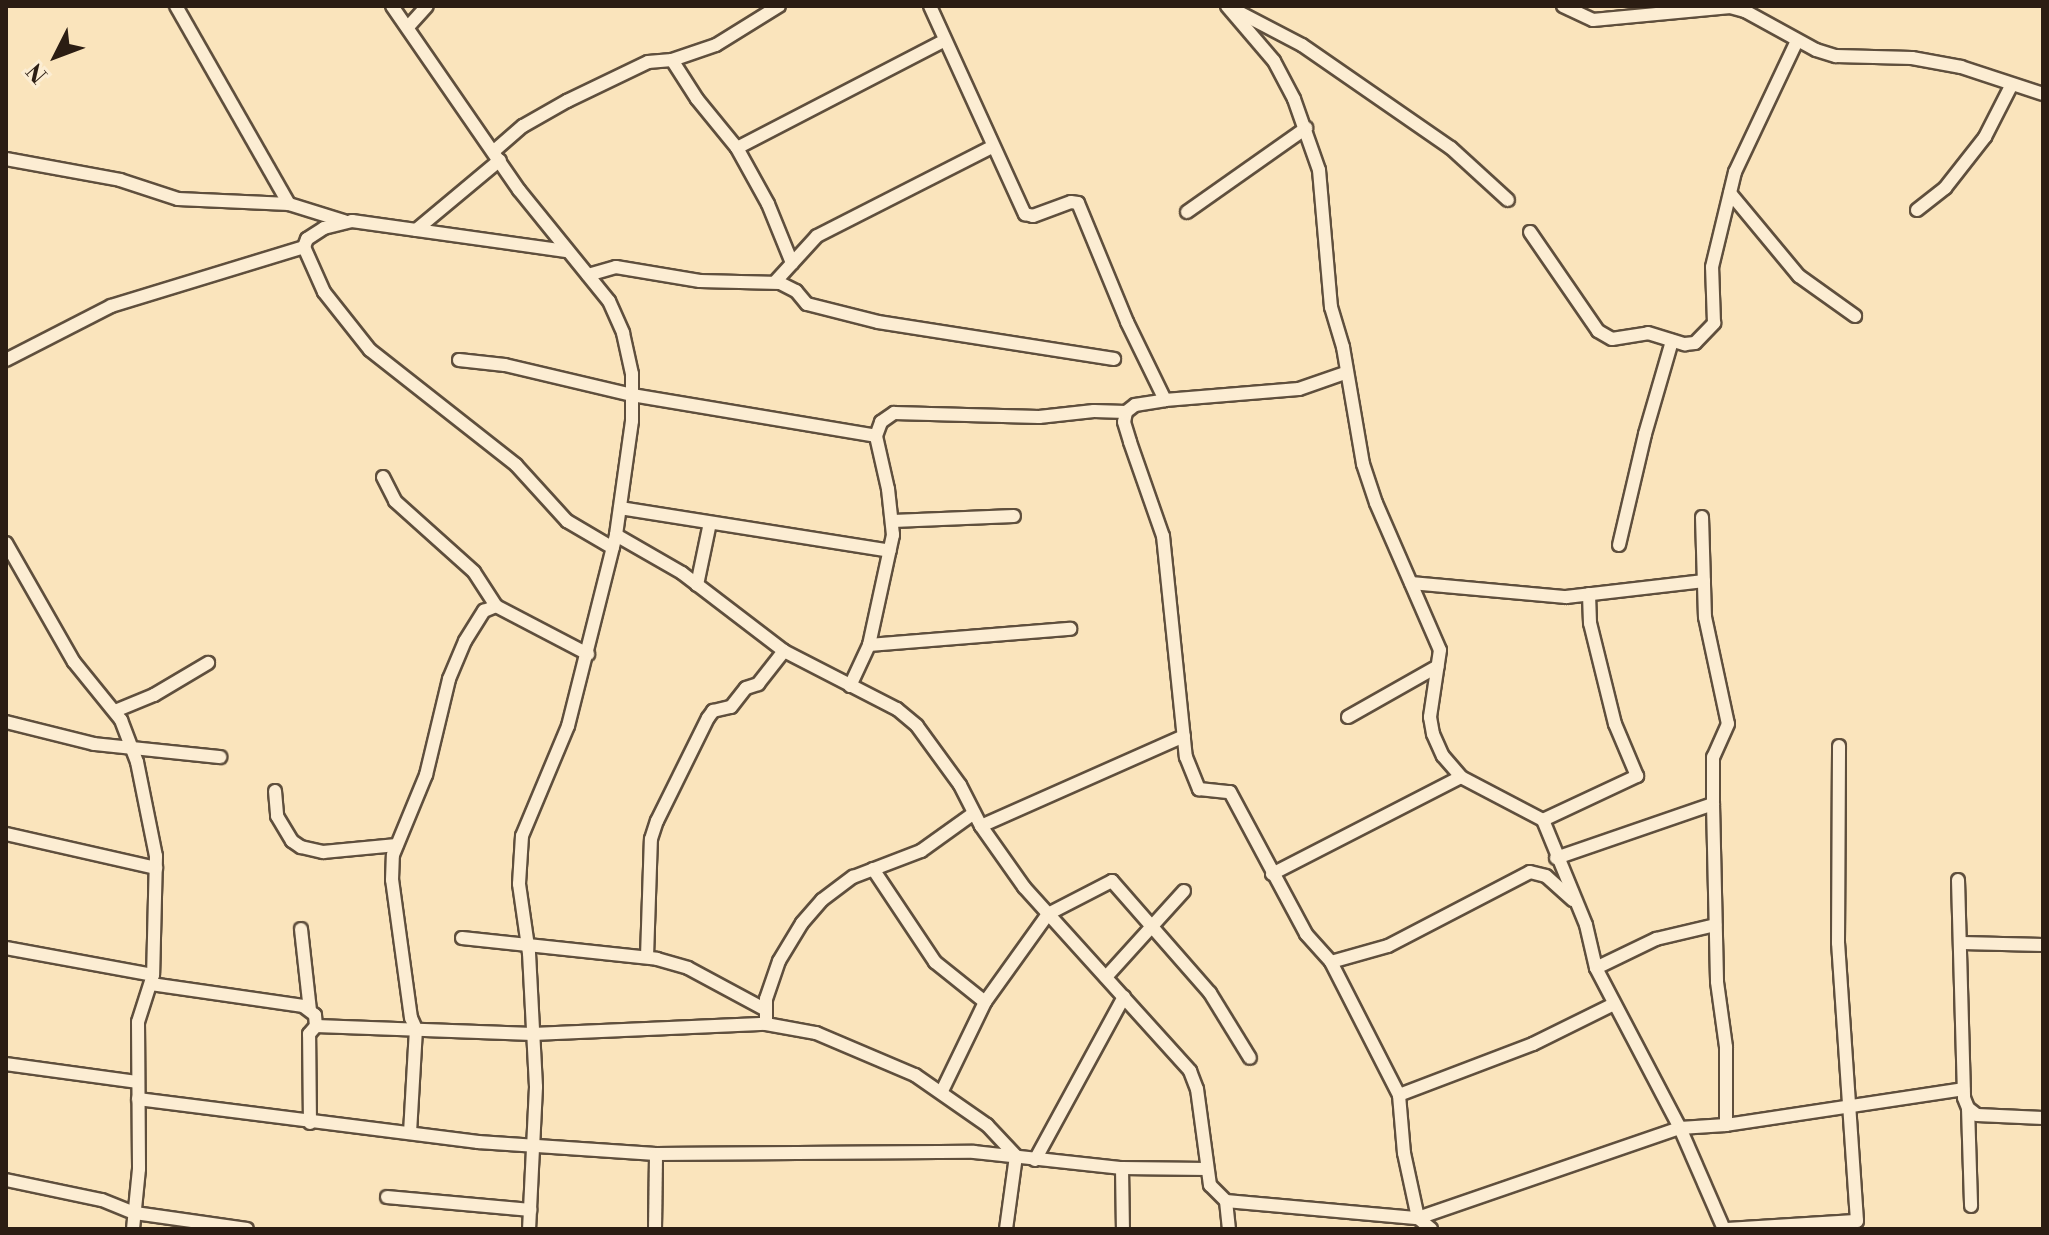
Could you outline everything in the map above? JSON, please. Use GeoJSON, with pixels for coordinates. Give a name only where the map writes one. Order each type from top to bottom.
{"type":"FeatureCollection","features":[{"type":"Feature","properties":{"kind":"street"},"geometry":{"type":"LineString","coordinates":[[176,6],[224,84],[289,204]]}},
{"type":"Feature","properties":{"kind":"street"},"geometry":{"type":"LineString","coordinates":[[392,6],[519,190],[609,301],[623,333],[632,374],[632,421],[615,541],[568,726],[522,836],[519,884],[528,947],[536,1087],[529,1229]]}},
{"type":"Feature","properties":{"kind":"street"},"geometry":{"type":"LineString","coordinates":[[408,27],[427,6]]}},
{"type":"Feature","properties":{"kind":"street"},"geometry":{"type":"LineString","coordinates":[[416,230],[497,156],[523,126],[648,62],[672,60],[733,37],[779,6]]}},
{"type":"Feature","properties":{"kind":"street"},"geometry":{"type":"LineString","coordinates":[[930,6],[943,41],[1025,214],[1033,216],[1071,202],[1078,203],[1127,322],[1165,400]]}},
{"type":"Feature","properties":{"kind":"street"},"geometry":{"type":"LineString","coordinates":[[1227,6],[1274,61],[1306,128],[1319,170],[1328,281],[1363,464],[1411,583],[1438,640],[1438,666],[1430,717],[1433,734],[1443,756],[1461,777],[1543,820],[1556,858],[1579,905],[1596,968],[1680,1128],[1725,1229],[1857,1221],[1838,943],[1839,746]]}},
{"type":"Feature","properties":{"kind":"street"},"geometry":{"type":"LineString","coordinates":[[1227,6],[1302,45],[1395,109],[1451,148],[1508,200]]}},
{"type":"Feature","properties":{"kind":"street"},"geometry":{"type":"LineString","coordinates":[[1563,6],[1593,20],[1702,8],[1746,9],[1797,41],[1836,56],[1912,58],[1961,67],[2043,94]]}},
{"type":"Feature","properties":{"kind":"street"},"geometry":{"type":"LineString","coordinates":[[737,148],[943,41]]}},
{"type":"Feature","properties":{"kind":"street"},"geometry":{"type":"LineString","coordinates":[[1530,232],[1598,331],[1612,339],[1648,333],[1672,341],[1695,343],[1714,323],[1712,267],[1730,193],[1748,139],[1797,41]]}},
{"type":"Feature","properties":{"kind":"street"},"geometry":{"type":"LineString","coordinates":[[672,60],[697,99],[737,148],[768,204],[792,263]]}},
{"type":"Feature","properties":{"kind":"street"},"geometry":{"type":"LineString","coordinates":[[1917,210],[1945,188],[1985,137],[2012,84]]}},
{"type":"Feature","properties":{"kind":"street"},"geometry":{"type":"LineString","coordinates":[[1187,212],[1306,128]]}},
{"type":"Feature","properties":{"kind":"street"},"geometry":{"type":"LineString","coordinates":[[775,282],[817,236],[992,147]]}},
{"type":"Feature","properties":{"kind":"street"},"geometry":{"type":"LineString","coordinates":[[6,159],[120,180],[178,199],[289,204],[344,221],[566,251]]}},
{"type":"Feature","properties":{"kind":"street"},"geometry":{"type":"LineString","coordinates":[[1730,193],[1799,276],[1855,316]]}},
{"type":"Feature","properties":{"kind":"street"},"geometry":{"type":"LineString","coordinates":[[344,221],[324,228],[307,239],[304,247],[324,292],[348,326],[376,356],[433,397],[516,465],[567,521],[615,541],[633,542],[697,585],[784,651],[897,709],[917,726],[960,785],[981,826],[1048,914],[1190,1071],[1197,1089],[1210,1185],[1226,1201],[1229,1229]]}},
{"type":"Feature","properties":{"kind":"street"},"geometry":{"type":"LineString","coordinates":[[6,360],[111,306],[304,247]]}},
{"type":"Feature","properties":{"kind":"street"},"geometry":{"type":"LineString","coordinates":[[588,275],[616,267],[700,281],[775,282],[786,285],[814,306],[878,322],[1114,359]]}},
{"type":"Feature","properties":{"kind":"street"},"geometry":{"type":"LineString","coordinates":[[1619,545],[1645,434],[1672,341]]}},
{"type":"Feature","properties":{"kind":"street"},"geometry":{"type":"LineString","coordinates":[[459,360],[505,365],[632,395],[876,436]]}},
{"type":"Feature","properties":{"kind":"street"},"geometry":{"type":"LineString","coordinates":[[850,686],[869,645],[890,551],[893,521],[876,436],[881,422],[894,413],[1039,417],[1094,411],[1126,412],[1135,405],[1165,400],[1299,389],[1345,373]]}},
{"type":"Feature","properties":{"kind":"street"},"geometry":{"type":"LineString","coordinates":[[1126,412],[1124,422],[1163,536],[1186,757],[1196,783],[1205,791],[1221,788],[1230,792],[1306,934],[1331,962],[1399,1095],[1404,1153],[1418,1218],[1431,1229]]}},
{"type":"Feature","properties":{"kind":"street"},"geometry":{"type":"LineString","coordinates":[[383,477],[395,501],[474,572],[496,606],[588,654]]}},
{"type":"Feature","properties":{"kind":"street"},"geometry":{"type":"LineString","coordinates":[[620,508],[890,551]]}},
{"type":"Feature","properties":{"kind":"street"},"geometry":{"type":"LineString","coordinates":[[893,521],[1014,516]]}},
{"type":"Feature","properties":{"kind":"street"},"geometry":{"type":"LineString","coordinates":[[1702,517],[1708,638],[1728,724],[1715,745],[1713,804],[1717,982],[1726,1047],[1726,1125]]}},
{"type":"Feature","properties":{"kind":"street"},"geometry":{"type":"LineString","coordinates":[[697,585],[710,523]]}},
{"type":"Feature","properties":{"kind":"street"},"geometry":{"type":"LineString","coordinates":[[6,543],[74,662],[115,711],[131,745],[156,868],[152,980],[138,1022],[139,1169],[133,1229]]}},
{"type":"Feature","properties":{"kind":"street"},"geometry":{"type":"LineString","coordinates":[[1411,583],[1566,597],[1704,581]]}},
{"type":"Feature","properties":{"kind":"street"},"geometry":{"type":"LineString","coordinates":[[1543,820],[1637,776],[1615,724],[1590,623],[1589,594]]}},
{"type":"Feature","properties":{"kind":"street"},"geometry":{"type":"LineString","coordinates":[[410,1133],[416,1029],[411,1018],[392,880],[397,845],[426,775],[449,679],[471,631],[484,611],[496,606]]}},
{"type":"Feature","properties":{"kind":"street"},"geometry":{"type":"LineString","coordinates":[[869,645],[1070,629]]}},
{"type":"Feature","properties":{"kind":"street"},"geometry":{"type":"LineString","coordinates":[[647,957],[651,839],[657,821],[713,711],[731,707],[746,688],[758,684],[784,651]]}},
{"type":"Feature","properties":{"kind":"street"},"geometry":{"type":"LineString","coordinates":[[115,711],[154,695],[208,663]]}},
{"type":"Feature","properties":{"kind":"street"},"geometry":{"type":"LineString","coordinates":[[1348,717],[1438,666]]}},
{"type":"Feature","properties":{"kind":"street"},"geometry":{"type":"LineString","coordinates":[[6,722],[94,744],[131,745],[220,757]]}},
{"type":"Feature","properties":{"kind":"street"},"geometry":{"type":"LineString","coordinates":[[981,826],[1184,736]]}},
{"type":"Feature","properties":{"kind":"street"},"geometry":{"type":"LineString","coordinates":[[1272,874],[1461,777]]}},
{"type":"Feature","properties":{"kind":"street"},"geometry":{"type":"LineString","coordinates":[[275,791],[277,816],[292,841],[301,847],[323,852],[397,845]]}},
{"type":"Feature","properties":{"kind":"street"},"geometry":{"type":"LineString","coordinates":[[1556,858],[1713,804]]}},
{"type":"Feature","properties":{"kind":"street"},"geometry":{"type":"LineString","coordinates":[[766,1024],[764,1009],[779,961],[802,923],[822,900],[853,877],[921,851],[974,813]]}},
{"type":"Feature","properties":{"kind":"street"},"geometry":{"type":"LineString","coordinates":[[6,834],[156,868]]}},
{"type":"Feature","properties":{"kind":"street"},"geometry":{"type":"LineString","coordinates":[[873,869],[935,962],[985,1002]]}},
{"type":"Feature","properties":{"kind":"street"},"geometry":{"type":"LineString","coordinates":[[1331,962],[1388,946],[1530,872],[1546,876],[1579,905]]}},
{"type":"Feature","properties":{"kind":"street"},"geometry":{"type":"LineString","coordinates":[[1958,880],[1962,943],[1963,1089],[1968,1108],[1971,1206]]}},
{"type":"Feature","properties":{"kind":"street"},"geometry":{"type":"LineString","coordinates":[[942,1091],[985,1002],[1048,914],[1112,881],[1210,993],[1250,1058]]}},
{"type":"Feature","properties":{"kind":"street"},"geometry":{"type":"LineString","coordinates":[[1106,977],[1184,891]]}},
{"type":"Feature","properties":{"kind":"street"},"geometry":{"type":"LineString","coordinates":[[1596,968],[1656,939],[1715,925]]}},
{"type":"Feature","properties":{"kind":"street"},"geometry":{"type":"LineString","coordinates":[[301,929],[310,1010],[316,1026]]}},
{"type":"Feature","properties":{"kind":"street"},"geometry":{"type":"LineString","coordinates":[[462,938],[647,957],[688,968],[764,1009]]}},
{"type":"Feature","properties":{"kind":"street"},"geometry":{"type":"LineString","coordinates":[[1962,943],[2043,945]]}},
{"type":"Feature","properties":{"kind":"street"},"geometry":{"type":"LineString","coordinates":[[6,948],[310,1010]]}},
{"type":"Feature","properties":{"kind":"street"},"geometry":{"type":"LineString","coordinates":[[1035,1160],[1124,997]]}},
{"type":"Feature","properties":{"kind":"street"},"geometry":{"type":"LineString","coordinates":[[1399,1095],[1533,1044],[1614,1004]]}},
{"type":"Feature","properties":{"kind":"street"},"geometry":{"type":"LineString","coordinates":[[316,1026],[416,1029],[430,1033],[533,1034],[766,1024],[816,1033],[915,1075],[942,1091],[987,1125],[1016,1156]]}},
{"type":"Feature","properties":{"kind":"street"},"geometry":{"type":"LineString","coordinates":[[310,1123],[309,1034],[316,1026]]}},
{"type":"Feature","properties":{"kind":"street"},"geometry":{"type":"LineString","coordinates":[[6,1064],[138,1082]]}},
{"type":"Feature","properties":{"kind":"street"},"geometry":{"type":"LineString","coordinates":[[1226,1201],[1418,1218],[1680,1128],[1726,1125],[1963,1089]]}},
{"type":"Feature","properties":{"kind":"street"},"geometry":{"type":"LineString","coordinates":[[138,1099],[310,1123],[656,1154],[727,1151],[974,1152],[1122,1168],[1207,1169]]}},
{"type":"Feature","properties":{"kind":"street"},"geometry":{"type":"LineString","coordinates":[[1968,1108],[1977,1115],[2043,1118]]}},
{"type":"Feature","properties":{"kind":"street"},"geometry":{"type":"LineString","coordinates":[[655,1229],[656,1154]]}},
{"type":"Feature","properties":{"kind":"street"},"geometry":{"type":"LineString","coordinates":[[1006,1229],[1016,1156]]}},
{"type":"Feature","properties":{"kind":"street"},"geometry":{"type":"LineString","coordinates":[[1122,1168],[1123,1229]]}},
{"type":"Feature","properties":{"kind":"street"},"geometry":{"type":"LineString","coordinates":[[6,1180],[102,1200],[135,1213],[247,1229]]}},
{"type":"Feature","properties":{"kind":"street"},"geometry":{"type":"LineString","coordinates":[[387,1197],[530,1210]]}},
{"type":"Feature","properties":{"kind":"street"},"geometry":{"type":"LineString","coordinates":[[1385,1229],[1395,1218]]}}]}
